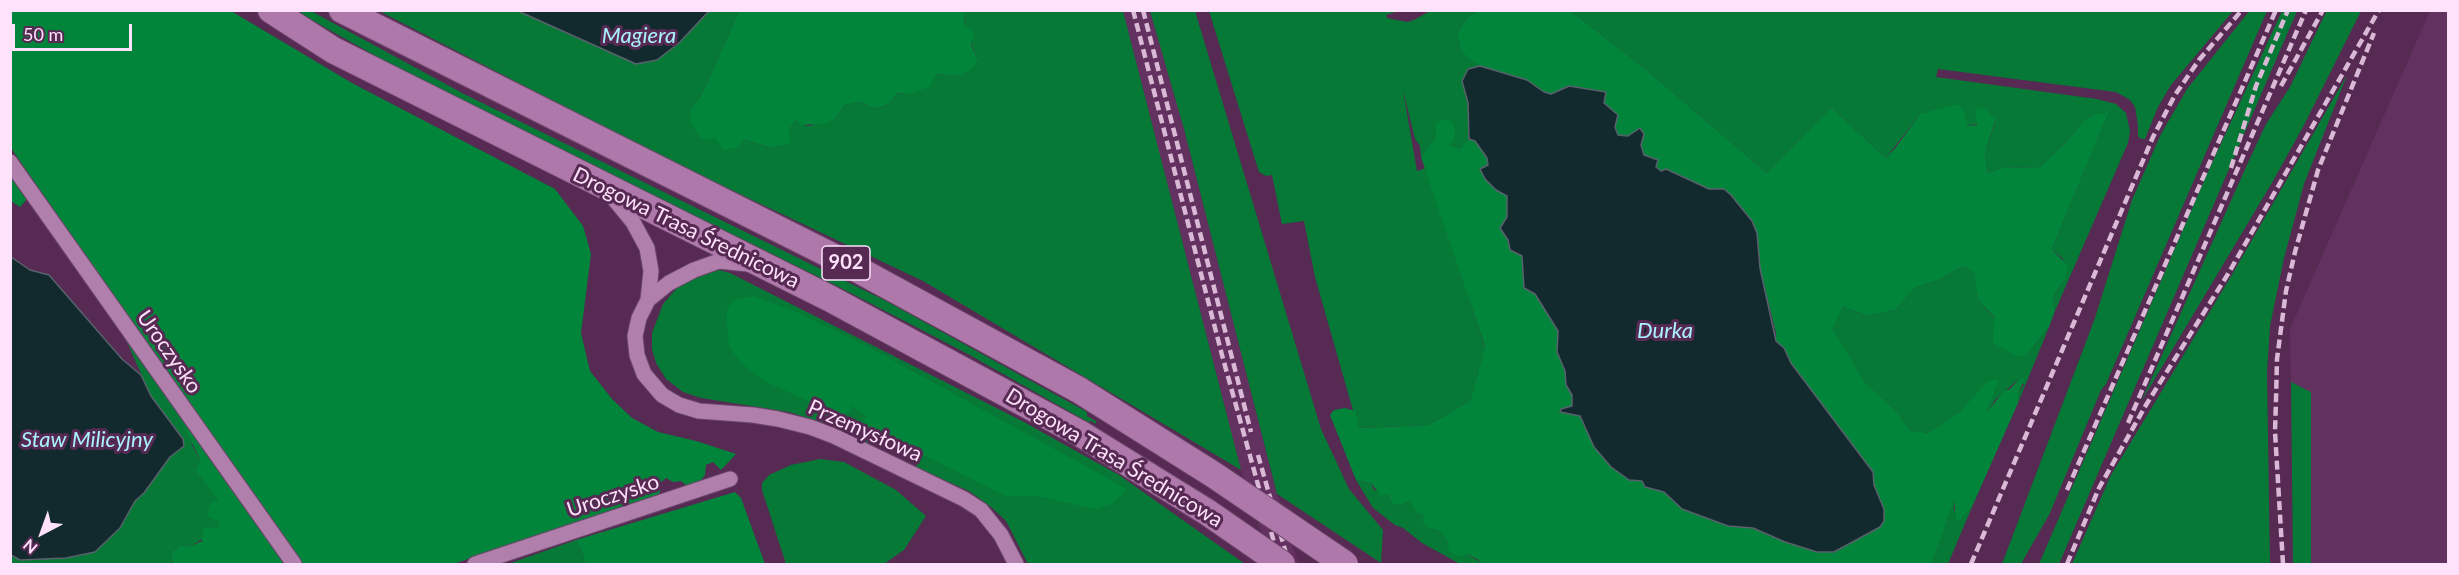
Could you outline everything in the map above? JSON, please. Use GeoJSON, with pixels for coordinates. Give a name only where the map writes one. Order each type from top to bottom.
{"type":"FeatureCollection","features":[{"type":"Feature","properties":{"kind":"main road","name":"Drogowa Trasa Średnicowa"},"geometry":{"type":"LineString","coordinates":[[271,10],[333,50],[829,298],[1081,434],[1207,512],[1282,564]]}},
{"type":"Feature","properties":{"kind":"main road","name":"Drogowa Trasa Średnicowa"},"geometry":{"type":"LineString","coordinates":[[342,10],[844,262],[1079,390],[1214,475],[1345,564]]}},
{"type":"Feature","properties":{"kind":"street","name":"Uroczysko"},"geometry":{"type":"LineString","coordinates":[[10,162],[294,564]]}},
{"type":"Feature","properties":{"kind":"street","name":"Przemysłowa"},"geometry":{"type":"LineString","coordinates":[[604,187],[633,222],[647,248],[651,271],[648,300],[639,318],[636,336],[637,355],[644,374],[662,395],[680,405],[699,411],[778,419],[834,436],[964,499],[981,510],[1001,535],[1016,564]]}},
{"type":"Feature","properties":{"kind":"street"},"geometry":{"type":"LineString","coordinates":[[648,300],[669,283],[694,270],[719,261],[762,266]]}},
{"type":"Feature","properties":{"kind":"street","name":"Uroczysko"},"geometry":{"type":"LineString","coordinates":[[475,564],[730,479]]}},
{"type":"Feature","properties":{"kind":"shaded area"},"geometry":{"type":"Polygon","coordinates":[[[1123,11],[1150,11],[1184,129],[1277,494],[1298,564],[1272,564],[1241,470],[1123,11]]]}},
{"type":"Feature","properties":{"kind":"shaded area"},"geometry":{"type":"Polygon","coordinates":[[[2430,11],[2448,11],[2448,564],[2311,564],[2311,392],[2291,382],[2290,329],[2430,11]]]}},
{"type":"Feature","properties":{"kind":"green space"},"geometry":{"type":"Polygon","coordinates":[[[2250,10],[2267,11],[2106,384],[2101,390],[2050,513],[2021,564],[2002,564],[2095,318],[2132,200],[2161,134],[2187,89],[2250,10]]]}},
{"type":"Feature","properties":{"kind":"green space"},"geometry":{"type":"Polygon","coordinates":[[[2327,10],[2361,11],[2303,127],[2273,181],[2141,402],[2266,124],[2290,87],[2327,10]]]}},
{"type":"Feature","properties":{"kind":"green space"},"geometry":{"type":"Polygon","coordinates":[[[10,11],[231,11],[352,83],[555,189],[583,226],[591,254],[581,333],[590,371],[612,399],[632,418],[658,432],[736,454],[721,470],[713,462],[706,465],[705,475],[699,483],[687,486],[681,481],[673,482],[666,478],[659,484],[660,492],[657,496],[453,564],[302,564],[281,539],[11,148],[10,11]]]}},
{"type":"Feature","properties":{"kind":"green space"},"geometry":{"type":"Polygon","coordinates":[[[296,11],[311,11],[464,94],[886,301],[1087,412],[1087,416],[1096,421],[1096,424],[1088,422],[966,353],[839,287],[413,77],[296,11]]]}},
{"type":"Feature","properties":{"kind":"green space"},"geometry":{"type":"Polygon","coordinates":[[[379,11],[518,11],[540,21],[679,43],[709,11],[739,11],[701,96],[690,109],[715,138],[744,140],[773,148],[790,143],[789,130],[796,120],[809,126],[837,117],[845,105],[859,102],[876,109],[889,104],[897,93],[909,94],[937,74],[957,76],[978,60],[964,25],[965,11],[1123,11],[1241,470],[923,281],[664,158],[379,11]]]}},
{"type":"Feature","properties":{"kind":"green space"},"geometry":{"type":"Polygon","coordinates":[[[739,11],[965,11],[964,24],[974,33],[971,44],[978,60],[972,69],[957,76],[937,74],[929,87],[909,94],[897,93],[889,104],[876,109],[859,102],[845,105],[837,117],[825,124],[802,125],[796,120],[789,130],[791,143],[773,148],[744,140],[736,148],[723,150],[715,138],[708,140],[700,137],[691,124],[690,109],[701,96],[739,11]]]}},
{"type":"Feature","properties":{"kind":"green space"},"geometry":{"type":"Polygon","coordinates":[[[1150,11],[1195,11],[1321,429],[1349,489],[1383,530],[1381,563],[1277,494],[1184,129],[1150,11]]]}},
{"type":"Feature","properties":{"kind":"green space"},"geometry":{"type":"Polygon","coordinates":[[[1209,11],[1399,11],[1386,15],[1387,18],[1407,22],[1430,11],[1477,11],[1467,18],[1457,33],[1460,48],[1480,66],[1468,69],[1462,81],[1468,103],[1469,139],[1462,148],[1450,145],[1436,136],[1421,157],[1420,146],[1415,139],[1403,90],[1417,171],[1426,168],[1485,348],[1470,401],[1428,425],[1358,428],[1315,277],[1304,221],[1282,224],[1272,175],[1266,176],[1259,172],[1209,11]]]}},
{"type":"Feature","properties":{"kind":"green space"},"geometry":{"type":"Polygon","coordinates":[[[1477,11],[1571,11],[1643,67],[1767,173],[1831,107],[1886,158],[1920,114],[1959,104],[1965,115],[1967,126],[1977,125],[1975,108],[1986,109],[1995,120],[1985,154],[1988,173],[2002,168],[2040,167],[2067,141],[2084,120],[2095,114],[2104,114],[2111,106],[2052,249],[2068,266],[2065,280],[2056,291],[2053,301],[2055,311],[2049,327],[2027,354],[2018,357],[1993,343],[1994,317],[1978,300],[1975,273],[1963,266],[1941,279],[1915,288],[1895,310],[1868,316],[1843,307],[1832,329],[1865,382],[1898,413],[1910,430],[1928,433],[1959,412],[1988,381],[1999,379],[1986,413],[2004,391],[2010,389],[2019,379],[2025,378],[2019,392],[2018,403],[1972,507],[1959,521],[1956,519],[1954,499],[1932,564],[1481,564],[1479,560],[1467,554],[1459,557],[1448,551],[1449,544],[1441,532],[1423,523],[1424,514],[1416,512],[1410,501],[1400,506],[1393,504],[1388,494],[1381,496],[1371,483],[1356,480],[1330,415],[1334,410],[1345,408],[1355,411],[1359,428],[1428,425],[1470,401],[1485,347],[1421,157],[1436,136],[1436,123],[1444,119],[1452,122],[1455,130],[1455,137],[1450,145],[1461,148],[1469,139],[1475,141],[1487,158],[1496,190],[1507,196],[1507,217],[1500,229],[1522,256],[1524,288],[1535,294],[1558,331],[1557,352],[1565,371],[1566,385],[1572,395],[1572,406],[1561,409],[1580,416],[1594,447],[1629,480],[1642,481],[1645,487],[1664,492],[1785,542],[1816,552],[1833,552],[1840,549],[1880,527],[1884,521],[1884,509],[1874,485],[1873,472],[1791,363],[1784,348],[1776,341],[1760,268],[1757,233],[1752,220],[1724,189],[1709,189],[1666,169],[1661,171],[1644,155],[1641,145],[1644,134],[1618,135],[1615,127],[1618,115],[1604,103],[1605,92],[1569,86],[1551,94],[1527,80],[1480,66],[1467,57],[1460,48],[1457,33],[1467,18],[1477,11]]]}},
{"type":"Feature","properties":{"kind":"green space"},"geometry":{"type":"Polygon","coordinates":[[[1571,11],[2233,11],[2171,85],[2158,107],[2145,139],[2138,136],[2135,107],[2130,100],[2116,92],[1938,69],[1936,77],[2097,99],[2116,104],[2126,113],[2130,131],[2128,143],[2055,311],[2053,301],[2056,291],[2065,280],[2063,259],[2052,249],[2110,108],[2104,114],[2095,114],[2084,120],[2067,141],[2040,167],[2002,168],[1988,173],[1985,154],[1995,121],[1966,126],[1965,115],[1920,114],[1886,158],[1831,107],[1767,173],[1643,67],[1571,11]]]}},
{"type":"Feature","properties":{"kind":"green space"},"geometry":{"type":"Polygon","coordinates":[[[2282,11],[2297,11],[2059,564],[2039,564],[2207,174],[2282,11]]]}},
{"type":"Feature","properties":{"kind":"green space"},"geometry":{"type":"Polygon","coordinates":[[[2347,75],[2304,184],[2284,258],[2270,326],[2267,373],[2270,564],[2072,564],[2111,475],[2230,278],[2347,75]]]}},
{"type":"Feature","properties":{"kind":"green space"},"geometry":{"type":"Polygon","coordinates":[[[10,175],[27,199],[20,207],[11,201],[10,175]]]}},
{"type":"Feature","properties":{"kind":"green space"},"geometry":{"type":"Polygon","coordinates":[[[1963,266],[1976,273],[1978,300],[2027,354],[2049,327],[2018,403],[2019,392],[2024,385],[2019,379],[1995,400],[1984,417],[1992,397],[1989,381],[1959,412],[1928,433],[1910,430],[1898,413],[1865,382],[1831,329],[1843,307],[1868,316],[1895,310],[1915,288],[1941,279],[1963,266]]]}},
{"type":"Feature","properties":{"kind":"green space"},"geometry":{"type":"Polygon","coordinates":[[[719,270],[730,273],[1024,422],[1119,475],[1245,564],[1028,564],[1006,521],[991,507],[969,491],[917,468],[914,458],[879,441],[869,444],[829,425],[789,412],[701,398],[683,392],[666,379],[656,363],[652,349],[652,333],[663,304],[683,281],[719,270]]]}},
{"type":"Feature","properties":{"kind":"green space"},"geometry":{"type":"Polygon","coordinates":[[[753,296],[797,312],[874,350],[1127,489],[1113,503],[1095,509],[1038,496],[1006,496],[862,424],[867,416],[852,406],[845,417],[766,382],[741,363],[729,346],[726,312],[732,301],[753,296]]]}},
{"type":"Feature","properties":{"kind":"green space"},"geometry":{"type":"Polygon","coordinates":[[[126,340],[177,412],[189,433],[200,459],[195,471],[220,500],[218,521],[221,528],[191,546],[180,545],[171,553],[173,564],[11,564],[11,555],[20,560],[95,552],[120,528],[135,501],[144,493],[170,457],[184,446],[183,438],[151,396],[126,340]]]}},
{"type":"Feature","properties":{"kind":"green space"},"geometry":{"type":"Polygon","coordinates":[[[2291,382],[2311,392],[2311,564],[2293,564],[2291,382]]]}},
{"type":"Feature","properties":{"kind":"green space"},"geometry":{"type":"Polygon","coordinates":[[[177,412],[287,564],[173,564],[171,553],[180,545],[191,546],[202,541],[204,528],[220,527],[218,521],[207,516],[211,502],[219,500],[195,471],[200,459],[177,412]]]}},
{"type":"Feature","properties":{"kind":"green space"},"geometry":{"type":"Polygon","coordinates":[[[820,459],[844,462],[896,490],[926,516],[904,550],[884,564],[786,564],[762,490],[762,483],[769,475],[791,465],[820,459]]]}},
{"type":"Feature","properties":{"kind":"green space"},"geometry":{"type":"Polygon","coordinates":[[[1356,480],[1371,483],[1374,490],[1388,494],[1393,504],[1400,506],[1410,501],[1424,514],[1431,529],[1441,532],[1449,544],[1481,564],[1460,564],[1395,525],[1373,508],[1356,480]]]}},
{"type":"Feature","properties":{"kind":"green space"},"geometry":{"type":"Polygon","coordinates":[[[735,492],[741,498],[765,564],[585,564],[576,540],[735,492]]]}},
{"type":"Feature","properties":{"kind":"green space"},"geometry":{"type":"Polygon","coordinates":[[[1954,497],[1954,510],[1963,515],[1972,507],[1948,564],[1932,564],[1954,497]]]}},
{"type":"Feature","properties":{"kind":"green space"},"geometry":{"type":"Polygon","coordinates":[[[576,540],[585,564],[508,564],[576,540]]]}},
{"type":"Feature","properties":{"kind":"water","name":"Magiera"},"geometry":{"type":"Polygon","coordinates":[[[518,11],[709,11],[679,43],[657,60],[636,64],[518,11]]]}},
{"type":"Feature","properties":{"kind":"water","name":"Durka"},"geometry":{"type":"Polygon","coordinates":[[[1480,66],[1527,80],[1551,94],[1569,86],[1606,92],[1604,103],[1618,115],[1615,127],[1618,135],[1628,136],[1640,128],[1644,134],[1641,145],[1644,155],[1658,160],[1656,167],[1661,171],[1666,169],[1709,189],[1724,189],[1731,195],[1752,221],[1757,233],[1760,268],[1776,341],[1784,348],[1791,363],[1873,472],[1874,485],[1884,509],[1884,521],[1880,527],[1834,552],[1817,552],[1785,542],[1753,528],[1728,526],[1682,509],[1664,492],[1645,487],[1642,481],[1629,480],[1611,467],[1594,447],[1580,416],[1560,412],[1561,409],[1572,406],[1572,395],[1566,385],[1565,371],[1557,352],[1558,331],[1535,294],[1524,288],[1522,256],[1510,250],[1508,240],[1500,228],[1507,217],[1507,196],[1496,190],[1485,179],[1480,169],[1488,165],[1487,158],[1475,141],[1469,139],[1468,103],[1462,81],[1468,69],[1480,66]]]}},
{"type":"Feature","properties":{"kind":"water","name":"Staw Milicyjny"},"geometry":{"type":"Polygon","coordinates":[[[11,257],[30,270],[49,275],[122,359],[141,375],[151,396],[183,439],[184,446],[170,457],[144,493],[135,501],[120,528],[95,552],[66,558],[20,560],[11,555],[11,257]]]}},
{"type":"Feature","properties":{"kind":"railway"},"geometry":{"type":"LineString","coordinates":[[1133,10],[1222,355],[1280,564]]}},
{"type":"Feature","properties":{"kind":"railway"},"geometry":{"type":"LineString","coordinates":[[1143,10],[1251,432]]}},
{"type":"Feature","properties":{"kind":"railway"},"geometry":{"type":"LineString","coordinates":[[1971,564],[2153,137],[2175,95],[2199,60],[2242,10]]}},
{"type":"Feature","properties":{"kind":"railway"},"geometry":{"type":"LineString","coordinates":[[2067,490],[2276,10]]}},
{"type":"Feature","properties":{"kind":"railway"},"geometry":{"type":"LineString","coordinates":[[2231,168],[2256,86],[2288,10]]}},
{"type":"Feature","properties":{"kind":"railway"},"geometry":{"type":"LineString","coordinates":[[2128,423],[2306,10]]}},
{"type":"Feature","properties":{"kind":"railway"},"geometry":{"type":"LineString","coordinates":[[2281,86],[2323,10]]}},
{"type":"Feature","properties":{"kind":"railway"},"geometry":{"type":"LineString","coordinates":[[2067,564],[2099,488],[2146,405],[2228,274],[2379,10]]}},
{"type":"Feature","properties":{"kind":"railway"},"geometry":{"type":"LineString","coordinates":[[2283,564],[2275,432],[2277,359],[2286,291],[2318,170],[2374,33]]}},
{"type":"Feature","properties":{"kind":"railway"},"geometry":{"type":"LineString","coordinates":[[1258,455],[1289,564]]}}]}
